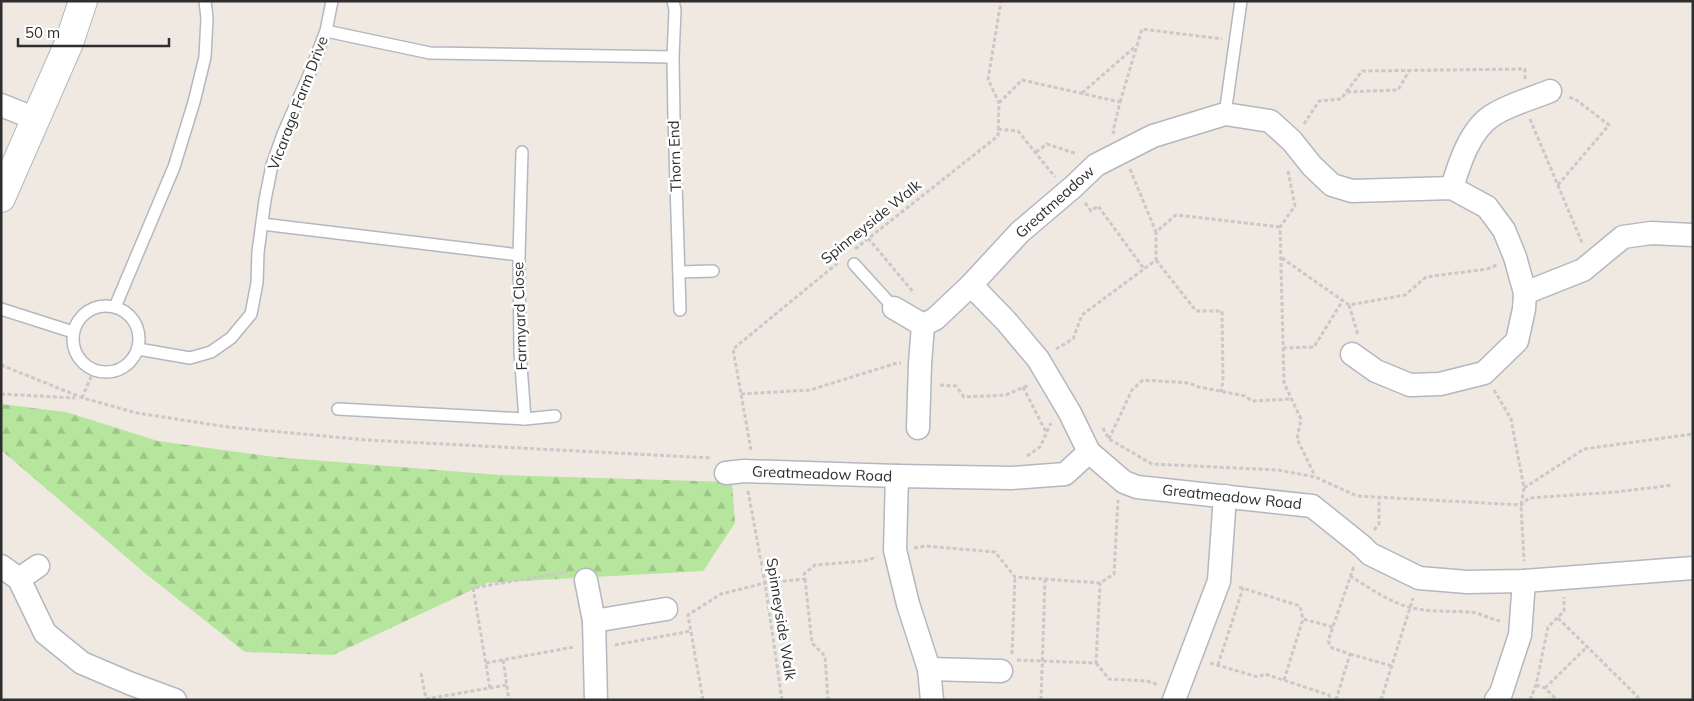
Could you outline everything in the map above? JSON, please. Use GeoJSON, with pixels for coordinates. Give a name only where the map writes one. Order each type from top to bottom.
{"type":"FeatureCollection","features":[{"type":"Feature","properties":{"kind":"street"},"geometry":{"type":"LineString","coordinates":[[1,198],[69,43],[83,1]]}},
{"type":"Feature","properties":{"kind":"street"},"geometry":{"type":"LineString","coordinates":[[1352,354],[1376,371],[1410,385],[1440,384],[1484,373],[1517,341],[1524,309],[1525,293],[1516,257],[1504,230],[1487,207],[1452,188],[1460,160],[1474,133],[1491,116],[1550,91]]}},
{"type":"Feature","properties":{"kind":"street"},"geometry":{"type":"LineString","coordinates":[[1,104],[36,119]]}},
{"type":"Feature","properties":{"kind":"street","name":"Greatmeadow"},"geometry":{"type":"LineString","coordinates":[[929,322],[971,285],[1020,232],[1096,165],[1153,136],[1225,114],[1270,121],[1292,141],[1312,166],[1332,185],[1352,191],[1452,188]]}},
{"type":"Feature","properties":{"kind":"street"},"geometry":{"type":"LineString","coordinates":[[1525,293],[1583,270],[1623,238],[1650,233],[1693,235]]}},
{"type":"Feature","properties":{"kind":"street","name":"Greatmeadow Road"},"geometry":{"type":"LineString","coordinates":[[971,285],[1006,321],[1043,367],[1070,413],[1089,452],[1124,482],[1137,487],[1312,506],[1370,554],[1419,578],[1467,582],[1524,582],[1693,568]]}},
{"type":"Feature","properties":{"kind":"street"},"geometry":{"type":"LineString","coordinates":[[894,308],[929,322],[920,374],[918,428]]}},
{"type":"Feature","properties":{"kind":"street","name":"Greatmeadow Road"},"geometry":{"type":"LineString","coordinates":[[741,465],[897,476],[1012,478],[1065,474],[1089,452]]}},
{"type":"Feature","properties":{"kind":"street"},"geometry":{"type":"LineString","coordinates":[[897,476],[895,550],[908,604],[929,669],[932,700]]}},
{"type":"Feature","properties":{"kind":"street"},"geometry":{"type":"LineString","coordinates":[[1175,696],[1220,581],[1225,496]]}},
{"type":"Feature","properties":{"kind":"street"},"geometry":{"type":"LineString","coordinates":[[38,566],[10,573],[45,633],[82,663],[126,691],[175,700]]}},
{"type":"Feature","properties":{"kind":"street"},"geometry":{"type":"LineString","coordinates":[[586,580],[594,621],[596,700]]}},
{"type":"Feature","properties":{"kind":"street"},"geometry":{"type":"LineString","coordinates":[[1496,700],[1504,684],[1520,635],[1524,582]]}},
{"type":"Feature","properties":{"kind":"street"},"geometry":{"type":"LineString","coordinates":[[594,621],[666,609]]}},
{"type":"Feature","properties":{"kind":"street"},"geometry":{"type":"LineString","coordinates":[[929,669],[1001,671]]}},
{"type":"Feature","properties":{"kind":"lane"},"geometry":{"type":"LineString","coordinates":[[115,307],[174,167],[194,102],[205,57],[207,18],[205,1]]}},
{"type":"Feature","properties":{"kind":"lane","name":"Vicarage Farm Drive"},"geometry":{"type":"LineString","coordinates":[[138,350],[190,358],[211,352],[231,338],[251,314],[257,283],[262,224],[272,165],[282,134],[309,75],[326,31],[332,1]]}},
{"type":"Feature","properties":{"kind":"lane","name":"Thorn End"},"geometry":{"type":"LineString","coordinates":[[674,1],[673,57],[680,310]]}},
{"type":"Feature","properties":{"kind":"lane"},"geometry":{"type":"LineString","coordinates":[[1225,114],[1241,1]]}},
{"type":"Feature","properties":{"kind":"lane"},"geometry":{"type":"LineString","coordinates":[[326,31],[430,53],[673,57]]}},
{"type":"Feature","properties":{"kind":"lane"},"geometry":{"type":"LineString","coordinates":[[519,255],[522,152]]}},
{"type":"Feature","properties":{"kind":"lane","name":"Farmyard Close"},"geometry":{"type":"LineString","coordinates":[[262,224],[519,255],[520,352],[525,419]]}},
{"type":"Feature","properties":{"kind":"lane"},"geometry":{"type":"LineString","coordinates":[[850,260],[894,308]]}},
{"type":"Feature","properties":{"kind":"lane"},"geometry":{"type":"LineString","coordinates":[[679,272],[712,271]]}},
{"type":"Feature","properties":{"kind":"lane"},"geometry":{"type":"LineString","coordinates":[[96,307],[115,307],[126,312],[134,320],[138,331],[138,350],[133,360],[124,368],[113,372],[94,370],[86,366],[78,358],[73,347],[73,332],[78,321],[85,313],[96,307]]}},
{"type":"Feature","properties":{"kind":"lane"},"geometry":{"type":"LineString","coordinates":[[1,309],[73,332]]}},
{"type":"Feature","properties":{"kind":"lane"},"geometry":{"type":"LineString","coordinates":[[338,409],[525,419],[555,416]]}},
{"type":"Feature","properties":{"kind":"path"},"geometry":{"type":"LineString","coordinates":[[1001,1],[988,79],[999,103],[998,129],[1018,131],[1091,211],[1098,206],[1144,268]]}},
{"type":"Feature","properties":{"kind":"path"},"geometry":{"type":"LineString","coordinates":[[1220,392],[1223,380],[1222,311],[1196,311],[1156,260],[1156,232],[1112,131],[1142,29],[1235,41]]}},
{"type":"Feature","properties":{"kind":"path"},"geometry":{"type":"LineString","coordinates":[[1082,93],[1137,45]]}},
{"type":"Feature","properties":{"kind":"path"},"geometry":{"type":"LineString","coordinates":[[1346,92],[1398,90],[1410,70]]}},
{"type":"Feature","properties":{"kind":"path"},"geometry":{"type":"LineString","coordinates":[[999,103],[1022,80],[1120,102]]}},
{"type":"Feature","properties":{"kind":"path"},"geometry":{"type":"LineString","coordinates":[[1550,91],[1575,99],[1610,125],[1558,185]]}},
{"type":"Feature","properties":{"kind":"path","name":"Spinneyside Walk"},"geometry":{"type":"LineString","coordinates":[[853,250],[998,136],[998,129]]}},
{"type":"Feature","properties":{"kind":"path"},"geometry":{"type":"LineString","coordinates":[[1036,152],[1047,144],[1102,162]]}},
{"type":"Feature","properties":{"kind":"path"},"geometry":{"type":"LineString","coordinates":[[1156,232],[1176,215],[1280,227]]}},
{"type":"Feature","properties":{"kind":"path"},"geometry":{"type":"LineString","coordinates":[[868,238],[929,322]]}},
{"type":"Feature","properties":{"kind":"path"},"geometry":{"type":"LineString","coordinates":[[1349,305],[1405,295],[1426,277],[1487,269],[1516,257]]}},
{"type":"Feature","properties":{"kind":"path"},"geometry":{"type":"LineString","coordinates":[[1281,258],[1349,305],[1358,336],[1352,354]]}},
{"type":"Feature","properties":{"kind":"path","name":"Spinneyside Walk"},"geometry":{"type":"LineString","coordinates":[[782,700],[765,583],[741,465],[741,394],[734,349],[850,260]]}},
{"type":"Feature","properties":{"kind":"path"},"geometry":{"type":"LineString","coordinates":[[741,394],[810,390],[897,363],[920,374],[956,386],[964,397],[1006,395],[1023,387],[1073,339],[1082,315],[1156,260]]}},
{"type":"Feature","properties":{"kind":"path"},"geometry":{"type":"LineString","coordinates":[[1283,348],[1314,347],[1343,300]]}},
{"type":"Feature","properties":{"kind":"path"},"geometry":{"type":"LineString","coordinates":[[1,394],[33,394],[83,398],[94,370]]}},
{"type":"Feature","properties":{"kind":"path"},"geometry":{"type":"LineString","coordinates":[[1484,373],[1511,419],[1524,488],[1521,505],[1524,582]]}},
{"type":"Feature","properties":{"kind":"path"},"geometry":{"type":"LineString","coordinates":[[1109,439],[1132,390],[1143,380],[1189,383],[1199,388],[1245,396],[1252,401],[1291,399]]}},
{"type":"Feature","properties":{"kind":"path"},"geometry":{"type":"LineString","coordinates":[[1023,387],[1047,433]]}},
{"type":"Feature","properties":{"kind":"path"},"geometry":{"type":"LineString","coordinates":[[1524,488],[1584,449],[1693,434]]}},
{"type":"Feature","properties":{"kind":"path"},"geometry":{"type":"LineString","coordinates":[[1015,577],[1100,583],[1114,574],[1118,496],[1124,482]]}},
{"type":"Feature","properties":{"kind":"path"},"geometry":{"type":"LineString","coordinates":[[1379,497],[1379,524],[1362,546],[1328,641],[1332,648],[1392,666]]}},
{"type":"Feature","properties":{"kind":"path"},"geometry":{"type":"LineString","coordinates":[[828,700],[825,656],[812,643],[804,574],[815,565],[864,561],[895,550],[926,546],[995,552],[1015,577],[1012,660],[1096,663]]}},
{"type":"Feature","properties":{"kind":"path"},"geometry":{"type":"LineString","coordinates":[[490,688],[473,588],[583,569],[586,580]]}},
{"type":"Feature","properties":{"kind":"path"},"geometry":{"type":"LineString","coordinates":[[1350,576],[1379,594],[1410,608],[1438,612],[1473,612],[1487,618],[1521,626],[1548,627]]}},
{"type":"Feature","properties":{"kind":"path"},"geometry":{"type":"LineString","coordinates":[[1381,700],[1419,578]]}},
{"type":"Feature","properties":{"kind":"path"},"geometry":{"type":"LineString","coordinates":[[1530,700],[1536,685],[1548,627],[1564,611],[1564,578]]}},
{"type":"Feature","properties":{"kind":"path"},"geometry":{"type":"LineString","coordinates":[[703,700],[688,615],[721,594],[765,583],[804,579]]}},
{"type":"Feature","properties":{"kind":"path"},"geometry":{"type":"LineString","coordinates":[[1042,700],[1045,580]]}},
{"type":"Feature","properties":{"kind":"path"},"geometry":{"type":"LineString","coordinates":[[1220,581],[1300,606],[1303,619],[1284,680]]}},
{"type":"Feature","properties":{"kind":"path"},"geometry":{"type":"LineString","coordinates":[[1100,583],[1096,663],[1109,679],[1147,680],[1175,696]]}},
{"type":"Feature","properties":{"kind":"path"},"geometry":{"type":"LineString","coordinates":[[1218,665],[1242,588]]}},
{"type":"Feature","properties":{"kind":"path"},"geometry":{"type":"LineString","coordinates":[[1558,618],[1638,697],[1638,700]]}},
{"type":"Feature","properties":{"kind":"path"},"geometry":{"type":"LineString","coordinates":[[1303,619],[1333,627]]}},
{"type":"Feature","properties":{"kind":"path"},"geometry":{"type":"LineString","coordinates":[[486,663],[691,632]]}},
{"type":"Feature","properties":{"kind":"path"},"geometry":{"type":"LineString","coordinates":[[1545,688],[1587,647]]}},
{"type":"Feature","properties":{"kind":"path"},"geometry":{"type":"LineString","coordinates":[[1336,700],[1350,654]]}},
{"type":"Feature","properties":{"kind":"path"},"geometry":{"type":"LineString","coordinates":[[1190,657],[1258,678],[1265,674],[1328,695],[1330,700]]}},
{"type":"Feature","properties":{"kind":"path"},"geometry":{"type":"LineString","coordinates":[[503,660],[510,700]]}},
{"type":"Feature","properties":{"kind":"path"},"geometry":{"type":"LineString","coordinates":[[422,673],[426,699],[507,685]]}},
{"type":"Feature","properties":{"kind":"path"},"geometry":{"type":"LineString","coordinates":[[1536,685],[1545,688],[1557,700]]}},
{"type":"Feature","properties":{"kind":"green space"},"geometry":{"type":"Polygon","coordinates":[[[1,404],[66,412],[158,441],[275,457],[500,475],[732,482],[735,523],[703,571],[487,583],[333,655],[245,652],[146,574],[1,450],[1,404]]]}}]}
